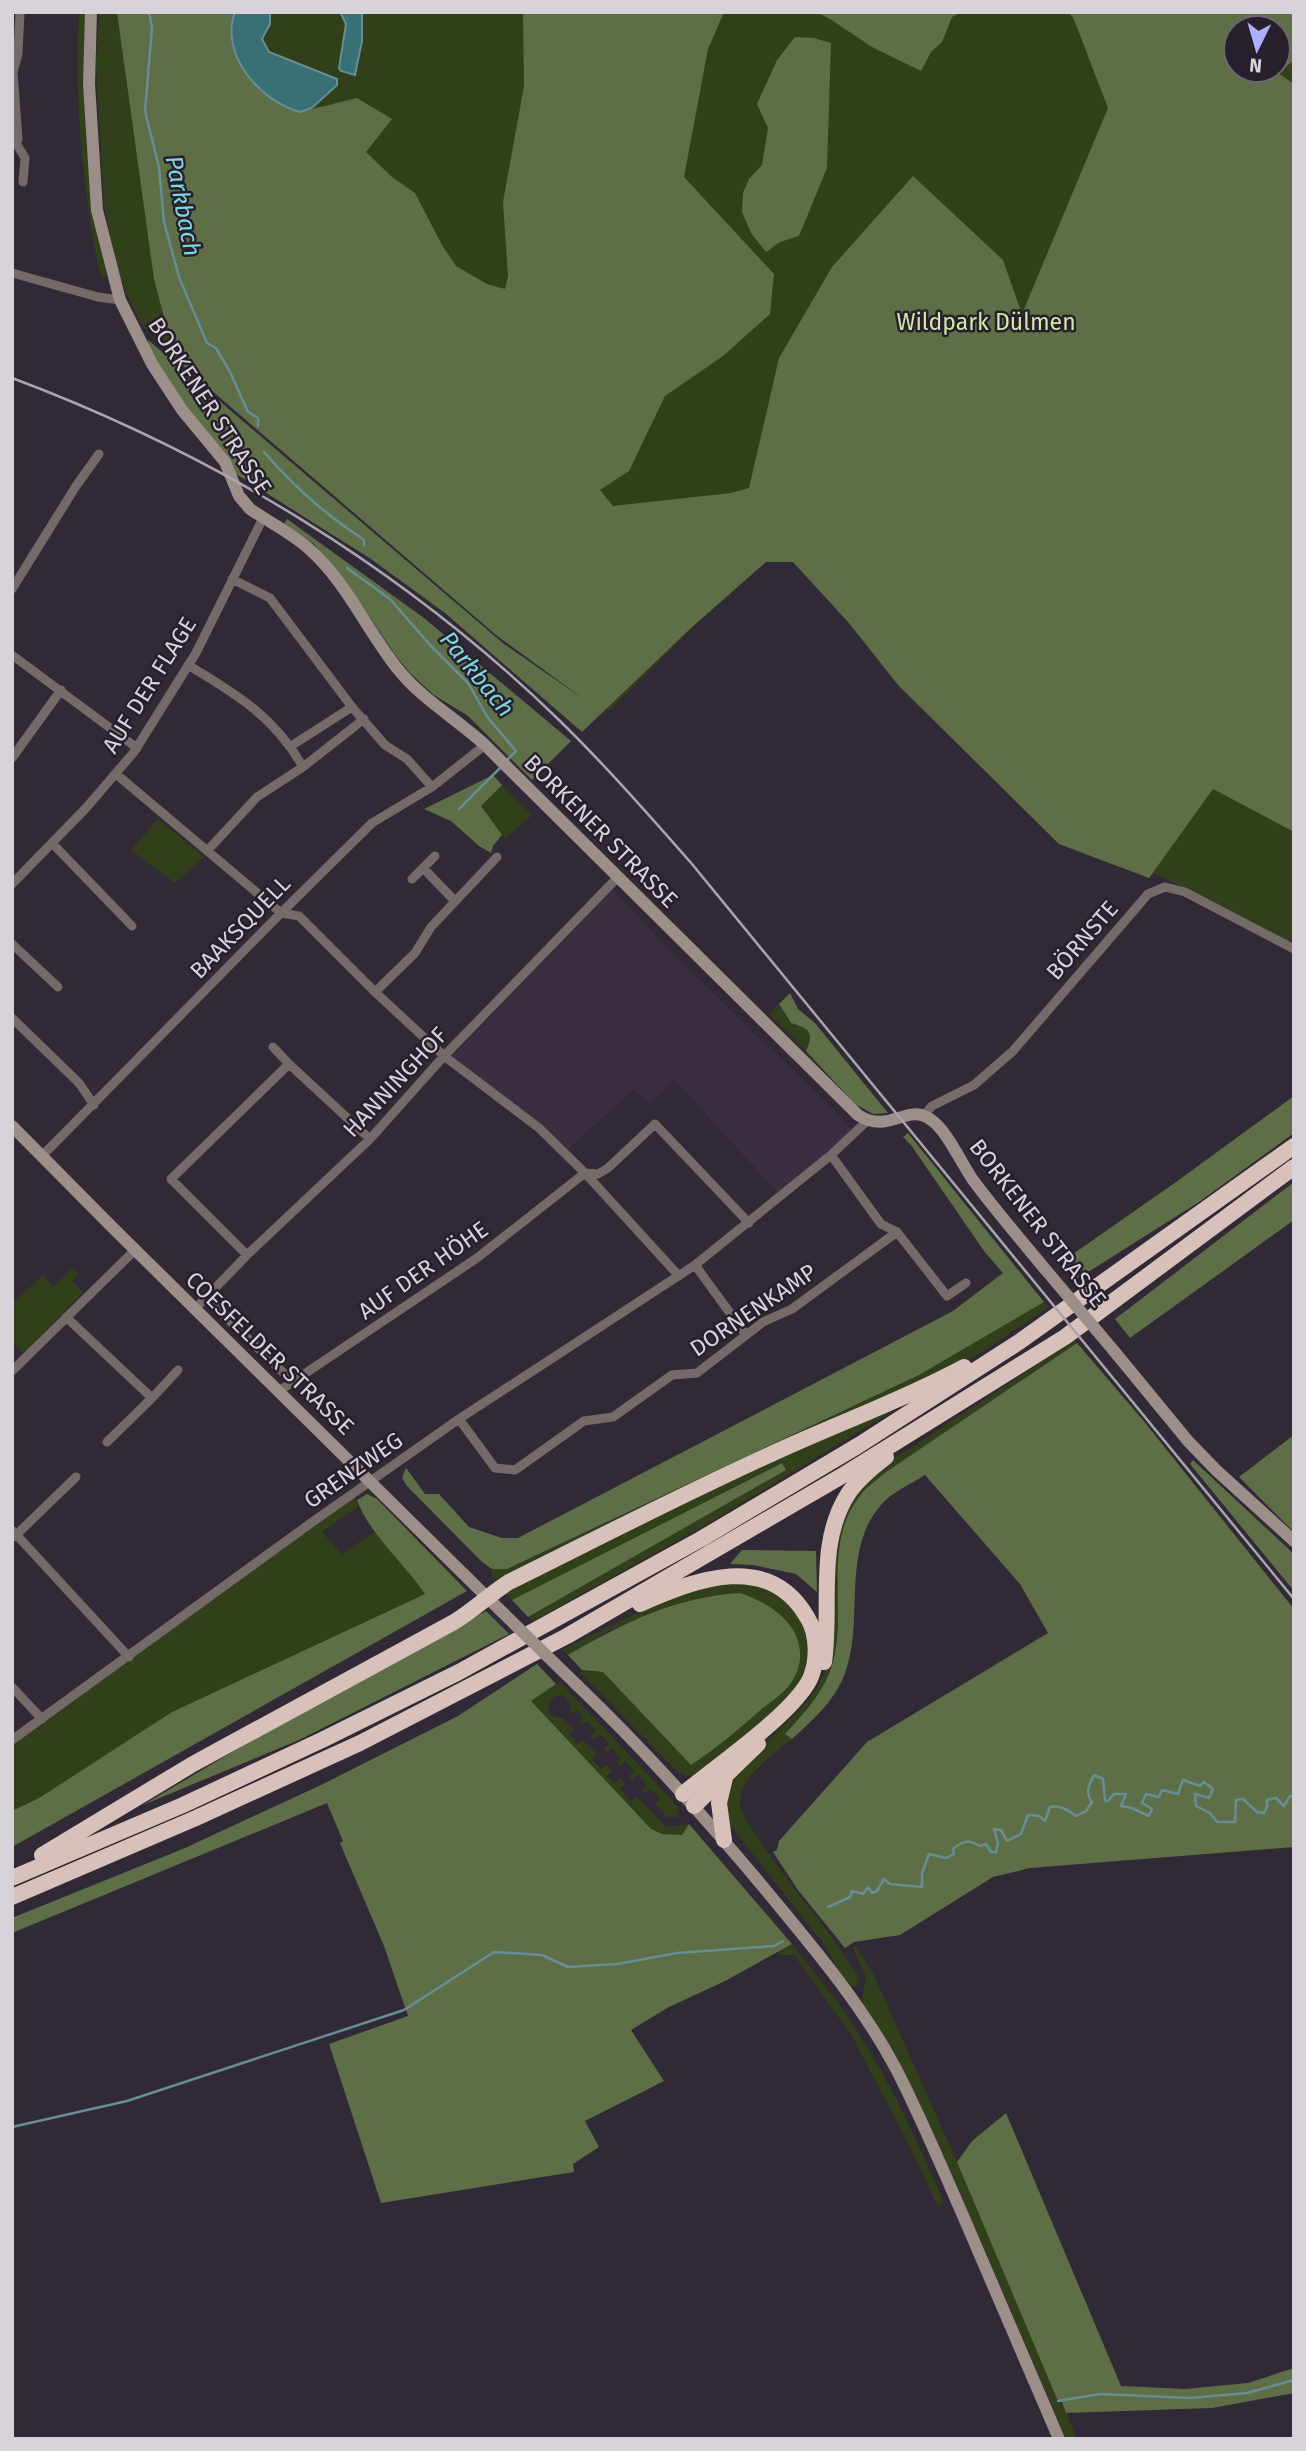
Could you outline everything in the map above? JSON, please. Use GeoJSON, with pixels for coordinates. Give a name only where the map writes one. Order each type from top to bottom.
{"type":"FeatureCollection","features":[{"type":"Feature","properties":{"kind":"highway"},"geometry":{"type":"LineString","coordinates":[[12,1878],[196,1799],[322,1740],[459,1672],[621,1585],[859,1445],[1020,1342],[1294,1146]]}},
{"type":"Feature","properties":{"kind":"highway"},"geometry":{"type":"LineString","coordinates":[[12,1897],[196,1818],[360,1743],[567,1636],[760,1525],[1065,1337],[1294,1167]]}},
{"type":"Feature","properties":{"kind":"highway"},"geometry":{"type":"LineString","coordinates":[[12,1870],[55,1849],[193,1763],[454,1622],[477,1608],[488,1596],[509,1582],[764,1457],[926,1388],[976,1358],[1020,1342]]}},
{"type":"Feature","properties":{"kind":"highway"},"geometry":{"type":"LineString","coordinates":[[689,1800],[725,1778],[801,1702],[816,1682],[823,1664],[828,1630],[827,1560],[833,1525],[849,1493],[874,1467],[934,1418]]}},
{"type":"Feature","properties":{"kind":"highway"},"geometry":{"type":"LineString","coordinates":[[567,1636],[653,1598],[723,1577],[741,1576],[774,1583],[788,1591],[800,1604],[811,1623],[816,1645],[810,1678],[799,1695],[689,1800]]}},
{"type":"Feature","properties":{"kind":"highway"},"geometry":{"type":"LineString","coordinates":[[724,1840],[719,1802],[725,1778]]}},
{"type":"Feature","properties":{"kind":"street"},"geometry":{"type":"LineString","coordinates":[[20,12],[18,54],[13,72],[18,139],[14,144],[25,158],[23,183]]}},
{"type":"Feature","properties":{"kind":"street","name":"BORKENER STRASSE"},"geometry":{"type":"LineString","coordinates":[[91,12],[89,84],[97,210],[120,300],[152,364],[182,410],[225,462],[244,503],[308,548],[336,579],[397,668],[415,689],[485,746],[849,1107],[867,1121]]}},
{"type":"Feature","properties":{"kind":"street"},"geometry":{"type":"LineString","coordinates":[[12,273],[98,297],[120,300]]}},
{"type":"Feature","properties":{"kind":"street"},"geometry":{"type":"LineString","coordinates":[[13,584],[99,454]]}},
{"type":"Feature","properties":{"kind":"street","name":"AUF DER FLAGE"},"geometry":{"type":"LineString","coordinates":[[12,884],[116,774],[137,748],[188,665],[263,518]]}},
{"type":"Feature","properties":{"kind":"street"},"geometry":{"type":"LineString","coordinates":[[232,579],[270,598],[352,707],[385,745],[407,759],[432,787]]}},
{"type":"Feature","properties":{"kind":"street"},"geometry":{"type":"LineString","coordinates":[[12,655],[137,748]]}},
{"type":"Feature","properties":{"kind":"street"},"geometry":{"type":"LineString","coordinates":[[188,665],[248,702],[291,746],[303,767]]}},
{"type":"Feature","properties":{"kind":"street"},"geometry":{"type":"LineString","coordinates":[[12,758],[61,690]]}},
{"type":"Feature","properties":{"kind":"street"},"geometry":{"type":"LineString","coordinates":[[291,746],[352,707]]}},
{"type":"Feature","properties":{"kind":"street"},"geometry":{"type":"LineString","coordinates":[[207,851],[257,797],[303,767],[364,719]]}},
{"type":"Feature","properties":{"kind":"street","name":"BAAKSQUELL"},"geometry":{"type":"LineString","coordinates":[[41,1157],[372,823],[432,787],[485,746]]}},
{"type":"Feature","properties":{"kind":"street"},"geometry":{"type":"LineString","coordinates":[[116,774],[281,913],[299,916],[444,1056],[538,1128],[584,1173],[679,1276]]}},
{"type":"Feature","properties":{"kind":"street"},"geometry":{"type":"LineString","coordinates":[[52,843],[132,926]]}},
{"type":"Feature","properties":{"kind":"street"},"geometry":{"type":"LineString","coordinates":[[411,879],[435,856]]}},
{"type":"Feature","properties":{"kind":"street"},"geometry":{"type":"LineString","coordinates":[[375,992],[415,953],[431,927],[497,858]]}},
{"type":"Feature","properties":{"kind":"street"},"geometry":{"type":"LineString","coordinates":[[423,868],[456,901]]}},
{"type":"Feature","properties":{"kind":"street","name":"HANNINGHOF"},"geometry":{"type":"LineString","coordinates":[[196,1308],[247,1255],[370,1139],[444,1056],[618,877]]}},
{"type":"Feature","properties":{"kind":"street","name":"BÖRNSTE"},"geometry":{"type":"LineString","coordinates":[[924,1115],[932,1106],[974,1084],[1013,1051],[1148,894],[1166,887],[1185,892],[1294,949]]}},
{"type":"Feature","properties":{"kind":"street"},"geometry":{"type":"LineString","coordinates":[[12,944],[58,987]]}},
{"type":"Feature","properties":{"kind":"street"},"geometry":{"type":"LineString","coordinates":[[12,1018],[79,1083],[94,1105]]}},
{"type":"Feature","properties":{"kind":"street"},"geometry":{"type":"LineString","coordinates":[[273,1046],[370,1139]]}},
{"type":"Feature","properties":{"kind":"street"},"geometry":{"type":"LineString","coordinates":[[247,1255],[171,1179],[289,1064]]}},
{"type":"Feature","properties":{"kind":"street"},"geometry":{"type":"LineString","coordinates":[[867,1121],[889,1122],[911,1114],[924,1115]]}},
{"type":"Feature","properties":{"kind":"street","name":"BORKENER STRASSE"},"geometry":{"type":"LineString","coordinates":[[924,1115],[938,1125],[972,1179],[1188,1441],[1294,1541]]}},
{"type":"Feature","properties":{"kind":"street","name":"GRENZWEG"},"geometry":{"type":"LineString","coordinates":[[12,1741],[459,1419],[695,1265],[831,1155],[867,1121]]}},
{"type":"Feature","properties":{"kind":"street","name":"AUF DER HÖHE"},"geometry":{"type":"LineString","coordinates":[[279,1391],[477,1258],[584,1173],[598,1174],[608,1168],[655,1124],[748,1223]]}},
{"type":"Feature","properties":{"kind":"street","name":"COESFELDER STRASSE"},"geometry":{"type":"LineString","coordinates":[[12,1126],[135,1250],[372,1480],[499,1609],[626,1731],[724,1840],[825,1963],[894,2065],[942,2168],[1059,2439]]}},
{"type":"Feature","properties":{"kind":"street"},"geometry":{"type":"LineString","coordinates":[[831,1155],[881,1224],[897,1232],[947,1296],[966,1283]]}},
{"type":"Feature","properties":{"kind":"street","name":"DORNENKAMP"},"geometry":{"type":"LineString","coordinates":[[459,1419],[495,1468],[516,1470],[584,1421],[613,1417],[672,1375],[698,1373],[763,1322],[792,1310],[897,1232]]}},
{"type":"Feature","properties":{"kind":"street"},"geometry":{"type":"LineString","coordinates":[[12,1371],[135,1250]]}},
{"type":"Feature","properties":{"kind":"street"},"geometry":{"type":"LineString","coordinates":[[695,1265],[746,1335]]}},
{"type":"Feature","properties":{"kind":"street","name":"COESFELDER STRASSE"},"geometry":{"type":"LineString","coordinates":[[205,1297],[293,1382]]}},
{"type":"Feature","properties":{"kind":"street"},"geometry":{"type":"LineString","coordinates":[[66,1317],[152,1398]]}},
{"type":"Feature","properties":{"kind":"street"},"geometry":{"type":"LineString","coordinates":[[107,1442],[178,1370]]}},
{"type":"Feature","properties":{"kind":"street"},"geometry":{"type":"LineString","coordinates":[[76,1477],[14,1534],[129,1657]]}},
{"type":"Feature","properties":{"kind":"street"},"geometry":{"type":"LineString","coordinates":[[12,1687],[42,1719]]}},
{"type":"Feature","properties":{"kind":"shaded area"},"geometry":{"type":"Polygon","coordinates":[[[235,12],[270,12],[270,24],[262,39],[269,52],[337,79],[337,85],[313,107],[301,112],[271,98],[247,74],[238,59],[233,44],[235,12]]]}},
{"type":"Feature","properties":{"kind":"shaded area"},"geometry":{"type":"Polygon","coordinates":[[[340,12],[362,12],[362,41],[355,75],[339,68],[346,24],[340,12]]]}},
{"type":"Feature","properties":{"kind":"shaded area"},"geometry":{"type":"Polygon","coordinates":[[[613,890],[672,953],[851,1128],[851,1133],[779,1194],[674,1079],[650,1104],[634,1089],[565,1152],[450,1058],[613,890]]]}},
{"type":"Feature","properties":{"kind":"green space"},"geometry":{"type":"Polygon","coordinates":[[[79,12],[86,12],[94,216],[107,275],[103,279],[92,235],[81,140],[79,12]]]}},
{"type":"Feature","properties":{"kind":"green space","name":"Wildpark Dülmen"},"geometry":{"type":"Polygon","coordinates":[[[99,12],[1294,12],[1294,661],[1214,789],[1294,832],[1294,943],[1272,935],[1155,873],[1149,878],[1059,844],[898,685],[849,623],[793,562],[766,562],[692,628],[609,711],[500,630],[142,326],[115,262],[104,205],[96,63],[99,12]]]}},
{"type":"Feature","properties":{"kind":"green space","name":"Wildpark Dülmen"},"geometry":{"type":"Polygon","coordinates":[[[117,12],[235,12],[231,39],[239,60],[263,91],[283,106],[299,110],[357,98],[392,119],[366,152],[392,177],[415,193],[456,266],[487,284],[505,289],[508,276],[503,202],[524,86],[523,12],[724,12],[708,49],[684,177],[774,274],[770,314],[723,356],[665,396],[629,471],[600,490],[613,506],[731,493],[749,488],[779,358],[832,267],[913,176],[1003,260],[1022,314],[1108,108],[1073,17],[1067,12],[1294,12],[1292,62],[1292,14],[1222,14],[1222,84],[1294,84],[1294,832],[1213,789],[1149,878],[1059,844],[898,685],[849,623],[793,562],[766,562],[692,627],[582,732],[445,613],[371,559],[236,474],[182,402],[150,353],[148,340],[504,644],[585,700],[496,635],[175,359],[154,279],[117,12]]]}},
{"type":"Feature","properties":{"kind":"green space"},"geometry":{"type":"Polygon","coordinates":[[[816,12],[962,12],[952,17],[942,42],[931,52],[921,71],[872,47],[816,12]]]}},
{"type":"Feature","properties":{"kind":"green space"},"geometry":{"type":"Polygon","coordinates":[[[795,37],[814,38],[831,43],[827,168],[799,236],[780,242],[766,252],[751,233],[742,212],[743,193],[749,179],[762,165],[768,128],[757,104],[777,60],[795,37]]]}},
{"type":"Feature","properties":{"kind":"green space"},"geometry":{"type":"Polygon","coordinates":[[[287,519],[424,618],[571,741],[532,780],[468,716],[434,695],[410,673],[346,582],[314,544],[284,524],[287,519]]]}},
{"type":"Feature","properties":{"kind":"green space"},"geometry":{"type":"Polygon","coordinates":[[[493,775],[502,785],[481,806],[502,835],[491,853],[451,821],[424,809],[493,775]]]}},
{"type":"Feature","properties":{"kind":"green space"},"geometry":{"type":"Polygon","coordinates":[[[502,785],[532,815],[505,839],[480,806],[502,785]]]}},
{"type":"Feature","properties":{"kind":"green space"},"geometry":{"type":"Polygon","coordinates":[[[158,819],[204,857],[175,883],[131,850],[158,819]]]}},
{"type":"Feature","properties":{"kind":"green space"},"geometry":{"type":"Polygon","coordinates":[[[790,993],[798,1009],[815,1023],[888,1113],[873,1114],[855,1104],[806,1051],[810,1035],[806,1029],[791,1023],[779,1004],[790,993]]]}},
{"type":"Feature","properties":{"kind":"green space"},"geometry":{"type":"Polygon","coordinates":[[[779,1004],[789,1020],[809,1033],[806,1051],[769,1014],[779,1004]]]}},
{"type":"Feature","properties":{"kind":"green space"},"geometry":{"type":"Polygon","coordinates":[[[1294,1096],[1294,1133],[1199,1202],[1077,1279],[1063,1261],[1176,1182],[1294,1096]]]}},
{"type":"Feature","properties":{"kind":"green space"},"geometry":{"type":"Polygon","coordinates":[[[908,1133],[1044,1302],[919,1375],[507,1569],[492,1569],[482,1562],[407,1486],[402,1478],[406,1468],[425,1494],[439,1494],[469,1527],[502,1538],[518,1538],[953,1311],[1003,1273],[984,1251],[903,1137],[908,1133]]]}},
{"type":"Feature","properties":{"kind":"green space"},"geometry":{"type":"Polygon","coordinates":[[[1294,1182],[1294,1220],[1130,1338],[1115,1319],[1294,1182]]]}},
{"type":"Feature","properties":{"kind":"green space"},"geometry":{"type":"Polygon","coordinates":[[[72,1269],[79,1274],[72,1281],[83,1292],[23,1354],[12,1342],[12,1304],[43,1275],[54,1286],[72,1269]]]}},
{"type":"Feature","properties":{"kind":"green space"},"geometry":{"type":"Polygon","coordinates":[[[1044,1302],[1049,1307],[941,1376],[499,1579],[491,1578],[492,1569],[507,1569],[919,1375],[1044,1302]]]}},
{"type":"Feature","properties":{"kind":"green space"},"geometry":{"type":"Polygon","coordinates":[[[1075,1340],[1077,1343],[886,1472],[859,1497],[848,1515],[842,1533],[837,1633],[835,1653],[828,1676],[809,1707],[785,1734],[792,1739],[755,1771],[741,1794],[740,1805],[749,1824],[859,1978],[857,1986],[851,1987],[840,1974],[826,1947],[730,1825],[725,1815],[727,1785],[806,1703],[826,1669],[834,1546],[852,1497],[878,1469],[1075,1340]]]}},
{"type":"Feature","properties":{"kind":"green space"},"geometry":{"type":"Polygon","coordinates":[[[1077,1343],[1142,1419],[1294,1609],[1294,1847],[1030,1868],[993,1877],[900,1935],[854,1942],[845,1948],[798,1890],[773,1852],[777,1850],[779,1841],[867,1742],[1048,1633],[1020,1584],[925,1475],[885,1500],[869,1523],[857,1562],[854,1626],[847,1667],[832,1698],[792,1739],[785,1734],[816,1697],[828,1677],[835,1653],[839,1553],[848,1515],[862,1493],[886,1472],[1077,1343]]]}},
{"type":"Feature","properties":{"kind":"green space"},"geometry":{"type":"Polygon","coordinates":[[[909,1401],[709,1523],[533,1621],[528,1617],[786,1470],[781,1463],[512,1600],[505,1593],[809,1440],[909,1401]]]}},
{"type":"Feature","properties":{"kind":"green space"},"geometry":{"type":"Polygon","coordinates":[[[1294,1435],[1294,1532],[1239,1477],[1294,1435]]]}},
{"type":"Feature","properties":{"kind":"green space"},"geometry":{"type":"Polygon","coordinates":[[[1193,1460],[1294,1554],[1294,1591],[1190,1464],[1193,1460]]]}},
{"type":"Feature","properties":{"kind":"green space"},"geometry":{"type":"Polygon","coordinates":[[[782,1463],[786,1470],[528,1617],[512,1600],[782,1463]]]}},
{"type":"Feature","properties":{"kind":"green space"},"geometry":{"type":"Polygon","coordinates":[[[353,1494],[359,1506],[322,1532],[342,1554],[376,1531],[426,1593],[172,1712],[39,1798],[12,1811],[12,1740],[353,1494]]]}},
{"type":"Feature","properties":{"kind":"green space"},"geometry":{"type":"Polygon","coordinates":[[[367,1494],[377,1499],[467,1591],[12,1847],[12,1811],[39,1798],[172,1712],[425,1594],[363,1513],[357,1500],[367,1494]]]}},
{"type":"Feature","properties":{"kind":"green space"},"geometry":{"type":"Polygon","coordinates":[[[742,1550],[816,1551],[817,1592],[796,1574],[753,1565],[730,1564],[742,1550]]]}},
{"type":"Feature","properties":{"kind":"green space"},"geometry":{"type":"Polygon","coordinates":[[[714,1582],[764,1584],[798,1609],[812,1654],[796,1694],[694,1776],[686,1776],[676,1770],[579,1672],[603,1672],[692,1765],[788,1687],[795,1676],[800,1649],[792,1628],[781,1616],[762,1602],[740,1593],[612,1629],[568,1655],[562,1650],[636,1613],[714,1582]]]}},
{"type":"Feature","properties":{"kind":"green space"},"geometry":{"type":"Polygon","coordinates":[[[740,1593],[769,1606],[792,1628],[800,1649],[798,1670],[781,1693],[691,1765],[603,1672],[582,1670],[568,1655],[629,1622],[672,1606],[740,1593]]]}},
{"type":"Feature","properties":{"kind":"green space"},"geometry":{"type":"Polygon","coordinates":[[[486,1611],[509,1634],[299,1740],[143,1805],[298,1713],[486,1611]]]}},
{"type":"Feature","properties":{"kind":"green space"},"geometry":{"type":"Polygon","coordinates":[[[537,1664],[556,1684],[531,1701],[651,1829],[662,1834],[682,1835],[689,1824],[792,1944],[725,1981],[669,2007],[631,2030],[664,2081],[585,2121],[599,2147],[573,2164],[574,2172],[381,2203],[329,2044],[408,2016],[384,1946],[340,1843],[343,1841],[327,1803],[12,1933],[12,1918],[185,1848],[321,1785],[458,1716],[537,1664]]]}},
{"type":"Feature","properties":{"kind":"green space"},"geometry":{"type":"Polygon","coordinates":[[[560,1682],[671,1799],[679,1809],[677,1817],[667,1817],[655,1804],[660,1798],[651,1789],[645,1793],[642,1790],[647,1785],[638,1775],[632,1780],[629,1776],[634,1771],[625,1761],[620,1766],[617,1763],[621,1758],[612,1748],[607,1752],[604,1749],[609,1744],[600,1734],[594,1739],[591,1736],[596,1730],[587,1721],[581,1725],[579,1722],[583,1717],[577,1710],[571,1714],[570,1704],[565,1697],[555,1697],[550,1701],[550,1715],[564,1719],[574,1729],[569,1734],[578,1744],[583,1740],[597,1754],[592,1760],[601,1769],[607,1765],[612,1771],[607,1776],[614,1783],[620,1778],[625,1784],[620,1789],[631,1802],[637,1797],[666,1827],[689,1824],[682,1835],[662,1834],[651,1829],[530,1701],[560,1682]]]}},
{"type":"Feature","properties":{"kind":"green space"},"geometry":{"type":"Polygon","coordinates":[[[792,1944],[845,2012],[872,2055],[903,2112],[941,2195],[943,2202],[938,2207],[852,2036],[794,1955],[780,1955],[778,1951],[792,1944]]]}},
{"type":"Feature","properties":{"kind":"green space"},"geometry":{"type":"Polygon","coordinates":[[[855,1945],[874,1975],[957,2162],[1057,2399],[1062,2402],[1077,2439],[1066,2439],[968,2212],[861,2004],[866,1978],[853,1948],[855,1945]]]}},
{"type":"Feature","properties":{"kind":"green space"},"geometry":{"type":"Polygon","coordinates":[[[1006,2113],[1121,2386],[1185,2389],[1248,2383],[1294,2368],[1294,2393],[1212,2408],[1066,2413],[1062,2402],[1057,2399],[957,2162],[972,2141],[1006,2113]]]}},
{"type":"Feature","properties":{"kind":"waterway","name":"Parkbach"},"geometry":{"type":"LineString","coordinates":[[149,12],[152,28],[145,111],[159,167],[164,222],[179,277],[207,343],[216,348],[248,412],[258,418],[258,426]]}},
{"type":"Feature","properties":{"kind":"waterway"},"geometry":{"type":"LineString","coordinates":[[264,452],[311,499],[364,540],[364,545]]}},
{"type":"Feature","properties":{"kind":"waterway","name":"Parkbach"},"geometry":{"type":"LineString","coordinates":[[347,568],[390,599],[468,683],[488,718],[516,751],[508,759]]}},
{"type":"Feature","properties":{"kind":"waterway","name":"Parkbach"},"geometry":{"type":"LineString","coordinates":[[459,809],[501,767]]}},
{"type":"Feature","properties":{"kind":"waterway"},"geometry":{"type":"LineString","coordinates":[[828,1907],[850,1897],[852,1891],[863,1894],[868,1887],[872,1893],[877,1891],[884,1879],[890,1884],[922,1887],[922,1873],[929,1854],[946,1858],[954,1854],[953,1849],[966,1842],[980,1846],[986,1844],[991,1852],[996,1852],[998,1843],[994,1829],[1001,1830],[1007,1841],[1021,1834],[1028,1815],[1039,1816],[1045,1821],[1050,1807],[1054,1807],[1064,1808],[1076,1816],[1086,1811],[1092,1802],[1088,1792],[1094,1775],[1103,1779],[1105,1801],[1114,1794],[1126,1794],[1121,1806],[1149,1816],[1152,1809],[1142,1803],[1146,1794],[1159,1797],[1162,1790],[1178,1794],[1183,1780],[1200,1786],[1204,1782],[1213,1789],[1209,1798],[1195,1794],[1196,1806],[1210,1813],[1217,1822],[1235,1822],[1236,1800],[1243,1799],[1257,1812],[1264,1813],[1267,1800],[1276,1798],[1284,1806],[1290,1796],[1294,1796]]}},
{"type":"Feature","properties":{"kind":"waterway"},"geometry":{"type":"LineString","coordinates":[[12,2127],[127,2101],[404,2010],[494,1952],[542,1955],[568,1967],[617,1964],[677,1953],[774,1946],[783,1941]]}},
{"type":"Feature","properties":{"kind":"waterway"},"geometry":{"type":"LineString","coordinates":[[1058,2401],[1100,2394],[1190,2398],[1247,2393],[1294,2380]]}},
{"type":"Feature","properties":{"kind":"railway"},"geometry":{"type":"LineString","coordinates":[[12,378],[161,442],[304,521],[371,565],[437,614],[499,665],[559,720],[692,864],[1294,1599]]}}]}
